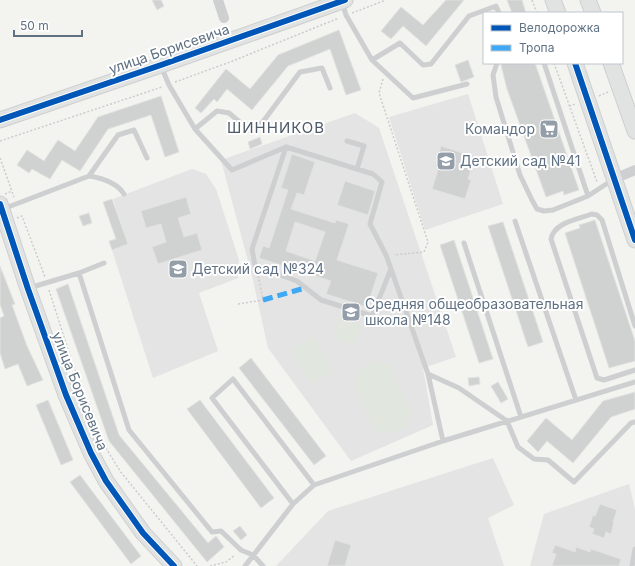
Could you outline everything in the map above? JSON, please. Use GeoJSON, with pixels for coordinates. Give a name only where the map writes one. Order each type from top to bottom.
{"type":"FeatureCollection","features":[{"type":"Feature","properties":{"kind":"street"},"geometry":{"type":"LineString","coordinates":[[218,0],[224,18]]}},
{"type":"Feature","properties":{"kind":"street"},"geometry":{"type":"LineString","coordinates":[[553,0],[558,12]]}},
{"type":"Feature","properties":{"kind":"street"},"geometry":{"type":"LineString","coordinates":[[588,0],[593,12]]}},
{"type":"Feature","properties":{"kind":"street","name":"улица Борисевича"},"geometry":{"type":"LineString","coordinates":[[0,120],[161,65],[317,5],[344,5]]}},
{"type":"Feature","properties":{"kind":"street"},"geometry":{"type":"LineString","coordinates":[[575,64],[635,240]]}},
{"type":"Feature","properties":{"kind":"street"},"geometry":{"type":"LineString","coordinates":[[611,64],[635,131]]}},
{"type":"Feature","properties":{"kind":"street"},"geometry":{"type":"LineString","coordinates":[[614,178],[635,170]]}},
{"type":"Feature","properties":{"kind":"street","name":"улица Борисевича"},"geometry":{"type":"LineString","coordinates":[[4,207],[28,289],[66,395],[91,453],[106,481],[143,533],[174,566]]}},
{"type":"Feature","properties":{"kind":"lane"},"geometry":{"type":"LineString","coordinates":[[344,5],[372,60],[413,98],[468,84]]}},
{"type":"Feature","properties":{"kind":"lane"},"geometry":{"type":"LineString","coordinates":[[372,60],[400,43],[423,65],[431,64],[469,16],[496,6],[499,12]]}},
{"type":"Feature","properties":{"kind":"lane"},"geometry":{"type":"LineString","coordinates":[[497,64],[493,75],[496,97],[520,175],[537,208],[544,211],[553,210],[588,196],[614,178]]}},
{"type":"Feature","properties":{"kind":"lane"},"geometry":{"type":"LineString","coordinates":[[544,64],[588,196]]}},
{"type":"Feature","properties":{"kind":"lane"},"geometry":{"type":"LineString","coordinates":[[161,65],[169,85],[195,129],[232,170],[286,147],[373,174],[382,182],[370,224],[386,255],[428,374],[442,441]]}},
{"type":"Feature","properties":{"kind":"lane"},"geometry":{"type":"LineString","coordinates":[[195,129],[217,111],[229,113],[249,130],[262,122],[300,72],[322,68],[330,88]]}},
{"type":"Feature","properties":{"kind":"lane"},"geometry":{"type":"LineString","coordinates":[[89,176],[118,135],[134,130],[147,158]]}},
{"type":"Feature","properties":{"kind":"lane"},"geometry":{"type":"LineString","coordinates":[[347,141],[364,146],[357,169]]}},
{"type":"Feature","properties":{"kind":"lane"},"geometry":{"type":"LineString","coordinates":[[286,147],[252,249],[255,266],[297,281],[321,300],[372,316],[391,269]]}},
{"type":"Feature","properties":{"kind":"lane"},"geometry":{"type":"LineString","coordinates":[[4,207],[89,176],[99,178],[119,188],[124,194]]}},
{"type":"Feature","properties":{"kind":"lane"},"geometry":{"type":"LineString","coordinates":[[635,326],[602,220],[597,215],[592,214],[560,226],[554,230],[551,239],[598,378],[604,380],[635,370]]}},
{"type":"Feature","properties":{"kind":"lane"},"geometry":{"type":"LineString","coordinates":[[515,221],[576,400]]}},
{"type":"Feature","properties":{"kind":"lane"},"geometry":{"type":"LineString","coordinates":[[464,242],[520,417]]}},
{"type":"Feature","properties":{"kind":"lane"},"geometry":{"type":"LineString","coordinates":[[28,289],[79,274],[104,263]]}},
{"type":"Feature","properties":{"kind":"lane"},"geometry":{"type":"LineString","coordinates":[[79,274],[129,430],[212,532],[221,531],[241,550],[253,555],[262,566]]}},
{"type":"Feature","properties":{"kind":"lane"},"geometry":{"type":"LineString","coordinates":[[428,374],[459,388],[507,421],[518,447],[534,459],[548,460],[574,482],[631,423],[635,422]]}},
{"type":"Feature","properties":{"kind":"lane"},"geometry":{"type":"LineString","coordinates":[[293,504],[212,398],[233,379],[314,485]]}},
{"type":"Feature","properties":{"kind":"lane"},"geometry":{"type":"LineString","coordinates":[[245,566],[293,504],[314,485],[442,441],[635,382]]}},
{"type":"Feature","properties":{"kind":"lane"},"geometry":{"type":"LineString","coordinates":[[632,566],[635,549]]}},
{"type":"Feature","properties":{"kind":"path"},"geometry":{"type":"LineString","coordinates":[[0,141],[169,85],[230,62],[344,5],[386,0]]}},
{"type":"Feature","properties":{"kind":"path"},"geometry":{"type":"LineString","coordinates":[[532,0],[537,12]]}},
{"type":"Feature","properties":{"kind":"path"},"geometry":{"type":"LineString","coordinates":[[554,64],[597,182]]}},
{"type":"Feature","properties":{"kind":"path"},"geometry":{"type":"LineString","coordinates":[[385,73],[379,93],[428,242],[424,252],[386,255]]}},
{"type":"Feature","properties":{"kind":"path"},"geometry":{"type":"LineString","coordinates":[[595,97],[609,92]]}},
{"type":"Feature","properties":{"kind":"path"},"geometry":{"type":"LineString","coordinates":[[569,106],[576,104]]}},
{"type":"Feature","properties":{"kind":"path"},"geometry":{"type":"LineString","coordinates":[[0,158],[17,203]]}},
{"type":"Feature","properties":{"kind":"path"},"geometry":{"type":"LineString","coordinates":[[12,191],[4,207],[22,216],[47,283],[72,362],[107,450],[120,471],[197,566]]}},
{"type":"Feature","properties":{"kind":"path"},"geometry":{"type":"LineString","coordinates":[[238,304],[263,300],[257,266]]}},
{"type":"Feature","properties":{"kind":"path"},"geometry":{"type":"LineString","coordinates":[[210,566],[226,562],[241,550]]}},
{"type":"Feature","properties":{"kind":"shaded area","name":"Детский сад №41"},"geometry":{"type":"Polygon","coordinates":[[[468,94],[503,204],[425,230],[389,117],[468,94]]]}},
{"type":"Feature","properties":{"kind":"shaded area","name":"Средняя общеобразовательная школа №148"},"geometry":{"type":"Polygon","coordinates":[[[355,113],[379,128],[456,357],[423,368],[433,425],[351,461],[268,348],[252,276],[221,160],[355,113]]]}},
{"type":"Feature","properties":{"kind":"shaded area","name":"Детский сад №324"},"geometry":{"type":"Polygon","coordinates":[[[192,169],[206,174],[216,189],[239,260],[238,278],[199,293],[218,351],[153,378],[112,250],[128,244],[113,199],[192,169]]]}},
{"type":"Feature","properties":{"kind":"shaded area"},"geometry":{"type":"Polygon","coordinates":[[[339,318],[361,325],[355,346],[332,338],[339,318]]]}},
{"type":"Feature","properties":{"kind":"shaded area"},"geometry":{"type":"Polygon","coordinates":[[[312,337],[333,371],[311,384],[290,350],[312,337]]]}},
{"type":"Feature","properties":{"kind":"shaded area"},"geometry":{"type":"Polygon","coordinates":[[[379,360],[391,367],[411,412],[404,428],[392,433],[381,433],[373,428],[354,385],[358,371],[368,364],[379,360]]]}},
{"type":"Feature","properties":{"kind":"shaded area"},"geometry":{"type":"Polygon","coordinates":[[[493,458],[514,505],[488,518],[504,566],[276,566],[328,511],[493,458]]]}},
{"type":"Feature","properties":{"kind":"shaded area"},"geometry":{"type":"Polygon","coordinates":[[[629,484],[635,509],[635,566],[530,566],[544,514],[629,484]]]}},
{"type":"Feature","properties":{"kind":"building"},"geometry":{"type":"Polygon","coordinates":[[[152,0],[161,0],[164,6],[157,10],[152,0]]]}},
{"type":"Feature","properties":{"kind":"building"},"geometry":{"type":"Polygon","coordinates":[[[446,0],[464,0],[426,46],[403,26],[391,39],[381,31],[401,7],[423,25],[446,0]]]}},
{"type":"Feature","properties":{"kind":"building"},"geometry":{"type":"Polygon","coordinates":[[[507,0],[522,0],[526,12],[512,12],[507,0]]]}},
{"type":"Feature","properties":{"kind":"building"},"geometry":{"type":"Polygon","coordinates":[[[339,30],[361,90],[346,95],[330,49],[288,66],[252,110],[227,89],[217,102],[214,99],[201,113],[195,108],[226,69],[250,89],[278,55],[339,30]]]}},
{"type":"Feature","properties":{"kind":"building"},"geometry":{"type":"Polygon","coordinates":[[[468,60],[474,77],[461,82],[455,65],[468,60]]]}},
{"type":"Feature","properties":{"kind":"building"},"geometry":{"type":"Polygon","coordinates":[[[535,64],[579,190],[564,195],[563,191],[546,197],[507,89],[501,65],[535,64]]]}},
{"type":"Feature","properties":{"kind":"building"},"geometry":{"type":"Polygon","coordinates":[[[161,96],[179,152],[165,157],[151,115],[108,129],[80,171],[62,160],[50,179],[32,169],[29,173],[17,165],[27,150],[44,161],[58,140],[75,151],[98,117],[161,96]]]}},
{"type":"Feature","properties":{"kind":"building"},"geometry":{"type":"Polygon","coordinates":[[[260,137],[262,144],[250,149],[248,142],[260,137]]]}},
{"type":"Feature","properties":{"kind":"building"},"geometry":{"type":"Polygon","coordinates":[[[441,146],[475,157],[468,179],[471,180],[465,199],[432,189],[439,167],[435,166],[441,146]]]}},
{"type":"Feature","properties":{"kind":"building"},"geometry":{"type":"Polygon","coordinates":[[[292,154],[315,162],[304,195],[297,193],[291,209],[335,223],[336,220],[349,224],[337,260],[378,273],[367,307],[326,294],[331,281],[259,258],[263,246],[269,248],[288,190],[281,188],[292,154]],[[295,222],[286,251],[315,261],[325,232],[295,222]]]}},
{"type":"Feature","properties":{"kind":"building"},"geometry":{"type":"Polygon","coordinates":[[[345,181],[375,191],[368,215],[337,205],[345,181]]]}},
{"type":"Feature","properties":{"kind":"building"},"geometry":{"type":"Polygon","coordinates":[[[186,197],[191,214],[178,218],[184,237],[197,233],[202,250],[158,264],[152,247],[166,242],[161,224],[146,228],[141,211],[186,197]]]}},
{"type":"Feature","properties":{"kind":"building"},"geometry":{"type":"Polygon","coordinates":[[[112,199],[128,244],[112,250],[109,241],[116,239],[103,202],[112,199]]]}},
{"type":"Feature","properties":{"kind":"building"},"geometry":{"type":"Polygon","coordinates":[[[89,213],[92,223],[83,226],[79,216],[89,213]]]}},
{"type":"Feature","properties":{"kind":"building"},"geometry":{"type":"Polygon","coordinates":[[[595,220],[635,341],[635,361],[609,368],[565,233],[580,228],[579,225],[595,220]]]}},
{"type":"Feature","properties":{"kind":"building"},"geometry":{"type":"Polygon","coordinates":[[[503,222],[543,342],[528,347],[488,226],[503,222]]]}},
{"type":"Feature","properties":{"kind":"building"},"geometry":{"type":"Polygon","coordinates":[[[454,240],[493,359],[479,363],[440,245],[454,240]]]}},
{"type":"Feature","properties":{"kind":"building"},"geometry":{"type":"Polygon","coordinates":[[[0,266],[15,304],[12,305],[27,346],[43,380],[27,386],[18,364],[5,369],[0,353],[0,318],[4,316],[0,304],[0,266]]]}},
{"type":"Feature","properties":{"kind":"building"},"geometry":{"type":"Polygon","coordinates":[[[68,284],[119,435],[208,543],[216,536],[224,547],[207,562],[109,441],[56,289],[68,284]]]}},
{"type":"Feature","properties":{"kind":"building"},"geometry":{"type":"Polygon","coordinates":[[[251,358],[326,456],[314,465],[239,368],[251,358]]]}},
{"type":"Feature","properties":{"kind":"building"},"geometry":{"type":"Polygon","coordinates":[[[479,377],[480,384],[469,386],[468,378],[479,377]]]}},
{"type":"Feature","properties":{"kind":"building"},"geometry":{"type":"Polygon","coordinates":[[[498,382],[508,399],[501,403],[491,386],[498,382]]]}},
{"type":"Feature","properties":{"kind":"building"},"geometry":{"type":"Polygon","coordinates":[[[635,392],[635,409],[611,417],[573,463],[547,441],[538,452],[527,441],[546,418],[572,440],[603,401],[635,392]]]}},
{"type":"Feature","properties":{"kind":"building"},"geometry":{"type":"Polygon","coordinates":[[[48,400],[73,460],[61,465],[36,405],[48,400]]]}},
{"type":"Feature","properties":{"kind":"building"},"geometry":{"type":"Polygon","coordinates":[[[200,400],[274,498],[261,508],[187,409],[200,400]]]}},
{"type":"Feature","properties":{"kind":"building"},"geometry":{"type":"Polygon","coordinates":[[[80,475],[141,556],[131,564],[70,482],[80,475]]]}},
{"type":"Feature","properties":{"kind":"building"},"geometry":{"type":"Polygon","coordinates":[[[600,504],[617,510],[611,534],[606,532],[604,538],[592,534],[594,529],[589,527],[593,515],[595,516],[600,504]]]}},
{"type":"Feature","properties":{"kind":"building"},"geometry":{"type":"Polygon","coordinates":[[[240,526],[247,535],[241,540],[233,531],[240,526]]]}},
{"type":"Feature","properties":{"kind":"building"},"geometry":{"type":"Polygon","coordinates":[[[335,540],[351,545],[345,566],[327,566],[335,540]]]}},
{"type":"Feature","properties":{"kind":"building"},"geometry":{"type":"Polygon","coordinates":[[[555,545],[575,552],[576,547],[590,552],[591,549],[621,559],[619,566],[552,566],[556,554],[552,553],[555,545]]]}},
{"type":"Feature","properties":{"kind":"marked path"},"geometry":{"type":"LineString","coordinates":[[263,300],[305,288]]}},
{"type":"Feature","properties":{"kind":"cycle path"},"geometry":{"type":"LineString","coordinates":[[0,120],[345,0]]}},
{"type":"Feature","properties":{"kind":"cycle path"},"geometry":{"type":"LineString","coordinates":[[575,64],[635,240]]}},
{"type":"Feature","properties":{"kind":"cycle path"},"geometry":{"type":"LineString","coordinates":[[0,204],[28,289],[66,395],[91,453],[106,481],[143,533],[174,566]]}},
{"type":"Feature","properties":{"kind":"place","name":"Командор"},"geometry":{"type":"Point","coordinates":[549,129]}},
{"type":"Feature","properties":{"kind":"place","name":"Детский сад №41"},"geometry":{"type":"Point","coordinates":[446,161]}},
{"type":"Feature","properties":{"kind":"place","name":"Детский сад №324"},"geometry":{"type":"Point","coordinates":[178,269]}},
{"type":"Feature","properties":{"kind":"place","name":"Средняя общеобразовательная школа №148"},"geometry":{"type":"Point","coordinates":[351,312]}},
{"type":"Feature","properties":{"kind":"district","name":"ШИННИКОВ"},"geometry":{"type":"Point","coordinates":[276,128]}}]}
